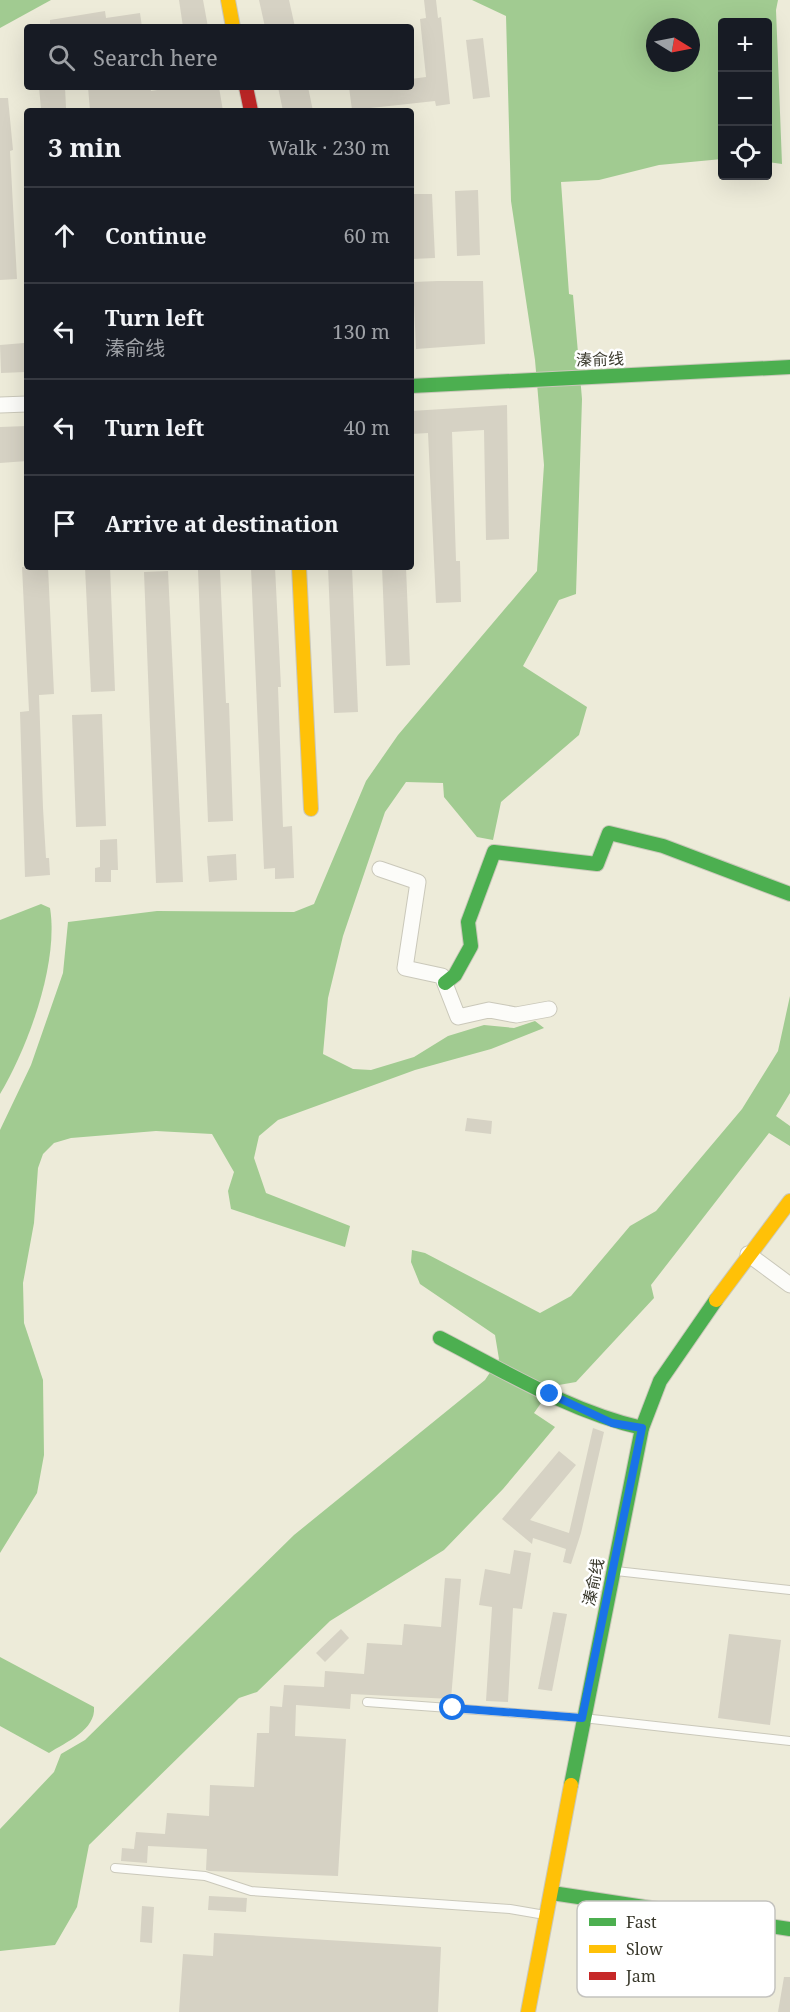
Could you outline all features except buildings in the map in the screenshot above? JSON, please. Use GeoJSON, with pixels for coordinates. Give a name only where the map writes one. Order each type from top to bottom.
{"type":"FeatureCollection","features":[{"type":"Feature","properties":{"kind":"main road"},"geometry":{"type":"LineString","coordinates":[[228,0],[232,24]]}},
{"type":"Feature","properties":{"kind":"main road"},"geometry":{"type":"LineString","coordinates":[[247,90],[250,108]]}},
{"type":"Feature","properties":{"kind":"main road","name":"溱俞线"},"geometry":{"type":"LineString","coordinates":[[414,386],[790,367]]}},
{"type":"Feature","properties":{"kind":"main road"},"geometry":{"type":"LineString","coordinates":[[298,570],[311,810]]}},
{"type":"Feature","properties":{"kind":"main road"},"geometry":{"type":"LineString","coordinates":[[445,983],[455,975],[471,946],[468,922],[494,852],[503,851],[554,861],[597,864],[609,833],[663,846],[790,894]]}},
{"type":"Feature","properties":{"kind":"main road","name":"溱俞线"},"geometry":{"type":"LineString","coordinates":[[528,2012],[552,1893],[582,1718],[642,1428],[660,1381],[748,1254],[790,1201]]}},
{"type":"Feature","properties":{"kind":"main road"},"geometry":{"type":"LineString","coordinates":[[440,1338],[612,1423],[642,1428]]}},
{"type":"Feature","properties":{"kind":"main road"},"geometry":{"type":"LineString","coordinates":[[552,1893],[605,1901]]}},
{"type":"Feature","properties":{"kind":"main road"},"geometry":{"type":"LineString","coordinates":[[775,1927],[790,1929]]}},
{"type":"Feature","properties":{"kind":"street"},"geometry":{"type":"LineString","coordinates":[[0,405],[24,404]]}},
{"type":"Feature","properties":{"kind":"street"},"geometry":{"type":"LineString","coordinates":[[380,869],[418,882],[405,968],[442,976],[458,1017],[489,1010],[516,1015],[549,1009]]}},
{"type":"Feature","properties":{"kind":"street"},"geometry":{"type":"LineString","coordinates":[[748,1254],[790,1285]]}},
{"type":"Feature","properties":{"kind":"lane"},"geometry":{"type":"LineString","coordinates":[[613,1570],[790,1590]]}},
{"type":"Feature","properties":{"kind":"lane"},"geometry":{"type":"LineString","coordinates":[[367,1702],[582,1718],[790,1741]]}},
{"type":"Feature","properties":{"kind":"lane"},"geometry":{"type":"LineString","coordinates":[[115,1868],[205,1876],[251,1891],[510,1909],[547,1916]]}},
{"type":"Feature","properties":{"kind":"shaded area"},"geometry":{"type":"Polygon","coordinates":[[[0,0],[51,0],[0,28],[0,0]]]}},
{"type":"Feature","properties":{"kind":"shaded area"},"geometry":{"type":"Polygon","coordinates":[[[472,0],[778,0],[776,10],[782,164],[772,163],[772,18],[718,18],[718,159],[659,165],[599,180],[561,182],[569,294],[573,295],[582,399],[576,594],[559,600],[523,666],[587,707],[579,735],[501,802],[493,840],[477,837],[444,797],[443,783],[406,782],[385,812],[343,936],[328,998],[323,1054],[353,1069],[371,1070],[414,1057],[448,1036],[484,1025],[514,1028],[535,1021],[544,1028],[491,1049],[415,1070],[278,1120],[259,1136],[254,1158],[266,1193],[350,1226],[345,1247],[231,1209],[228,1191],[234,1172],[212,1134],[156,1131],[71,1138],[54,1143],[43,1154],[38,1168],[34,1223],[23,1283],[24,1323],[43,1380],[44,1455],[37,1493],[0,1553],[0,1130],[31,1065],[63,973],[68,922],[157,911],[294,912],[314,904],[366,781],[398,735],[537,571],[544,465],[535,360],[511,201],[506,16],[472,0]]]}},
{"type":"Feature","properties":{"kind":"shaded area"},"geometry":{"type":"Polygon","coordinates":[[[41,904],[50,908],[52,930],[46,979],[21,1053],[0,1094],[0,920],[41,904]]]}},
{"type":"Feature","properties":{"kind":"shaded area"},"geometry":{"type":"Polygon","coordinates":[[[790,996],[790,1093],[776,1116],[790,1126],[790,1146],[769,1133],[651,1285],[654,1298],[576,1382],[553,1386],[534,1413],[555,1427],[503,1489],[444,1550],[330,1621],[257,1692],[239,1698],[89,1845],[77,1907],[55,1945],[0,1951],[0,1829],[54,1772],[61,1754],[85,1740],[294,1535],[485,1380],[499,1359],[495,1335],[420,1284],[411,1262],[412,1250],[425,1253],[540,1313],[571,1296],[630,1226],[656,1211],[742,1109],[778,1051],[790,996]]]}},
{"type":"Feature","properties":{"kind":"shaded area"},"geometry":{"type":"Polygon","coordinates":[[[0,1657],[94,1707],[93,1715],[85,1729],[49,1753],[0,1726],[0,1657]]]}},
{"type":"Feature","properties":{"kind":"traffic: fast"},"geometry":{"type":"LineString","coordinates":[[414,386],[790,367]]}},
{"type":"Feature","properties":{"kind":"traffic: fast"},"geometry":{"type":"LineString","coordinates":[[445,983],[455,975],[471,946],[468,922],[494,852],[597,864],[609,833],[663,846],[790,894]]}},
{"type":"Feature","properties":{"kind":"traffic: fast"},"geometry":{"type":"LineString","coordinates":[[571,1785],[642,1428],[660,1381],[716,1300]]}},
{"type":"Feature","properties":{"kind":"traffic: fast"},"geometry":{"type":"LineString","coordinates":[[440,1338],[563,1401],[615,1421],[642,1428]]}},
{"type":"Feature","properties":{"kind":"traffic: fast"},"geometry":{"type":"LineString","coordinates":[[552,1893],[605,1901]]}},
{"type":"Feature","properties":{"kind":"traffic: fast"},"geometry":{"type":"LineString","coordinates":[[775,1927],[790,1929]]}},
{"type":"Feature","properties":{"kind":"traffic: slow"},"geometry":{"type":"LineString","coordinates":[[228,0],[232,24]]}},
{"type":"Feature","properties":{"kind":"traffic: slow"},"geometry":{"type":"LineString","coordinates":[[299,570],[311,809]]}},
{"type":"Feature","properties":{"kind":"traffic: slow"},"geometry":{"type":"LineString","coordinates":[[716,1300],[790,1201]]}},
{"type":"Feature","properties":{"kind":"traffic: slow"},"geometry":{"type":"LineString","coordinates":[[528,2012],[571,1785]]}},
{"type":"Feature","properties":{"kind":"traffic: jam"},"geometry":{"type":"LineString","coordinates":[[247,90],[250,108]]}},
{"type":"Feature","properties":{"kind":"route"},"geometry":{"type":"LineString","coordinates":[[453,1708],[582,1718],[642,1428],[612,1423],[550,1394]]}}]}
